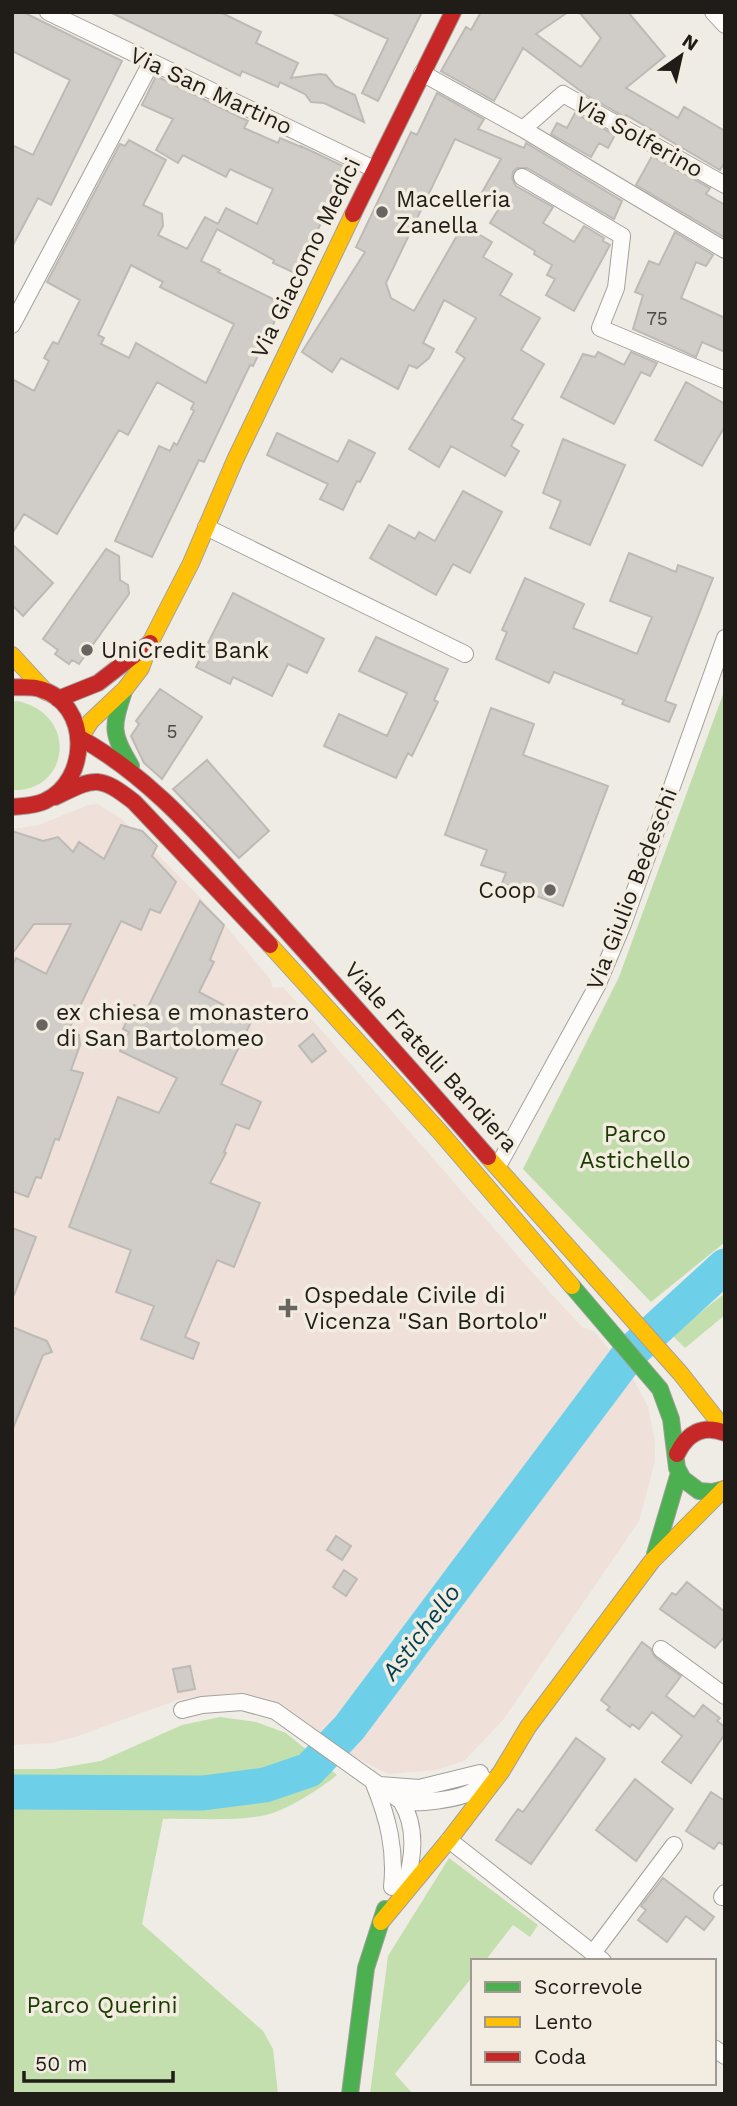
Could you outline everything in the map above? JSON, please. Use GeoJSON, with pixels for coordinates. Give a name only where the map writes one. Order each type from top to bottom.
{"type":"FeatureCollection","features":[{"type":"Feature","properties":{"kind":"main road","name":"Via Giacomo Medici"},"geometry":{"type":"LineString","coordinates":[[80,738],[91,721],[125,689],[141,668],[235,460],[374,169],[453,12]]}},
{"type":"Feature","properties":{"kind":"main road","name":"Via Giacomo Medici"},"geometry":{"type":"LineString","coordinates":[[52,696],[99,683],[150,643]]}},
{"type":"Feature","properties":{"kind":"main road"},"geometry":{"type":"LineString","coordinates":[[12,654],[69,711],[77,725],[80,738],[80,758],[66,787],[40,805],[12,807]]}},
{"type":"Feature","properties":{"kind":"main road"},"geometry":{"type":"LineString","coordinates":[[12,687],[32,688],[52,696]]}},
{"type":"Feature","properties":{"kind":"main road","name":"Via Giacomo Medici"},"geometry":{"type":"LineString","coordinates":[[125,689],[113,727],[116,743],[134,772]]}},
{"type":"Feature","properties":{"kind":"main road","name":"Viale Fratelli Bandiera"},"geometry":{"type":"LineString","coordinates":[[80,738],[104,750],[134,772],[186,823],[498,1166],[662,1353],[725,1431]]}},
{"type":"Feature","properties":{"kind":"main road","name":"Viale Fratelli Bandiera"},"geometry":{"type":"LineString","coordinates":[[55,797],[82,784],[100,780],[134,802],[236,907],[440,1132],[645,1370],[665,1398],[677,1454],[678,1473],[652,1561]]}},
{"type":"Feature","properties":{"kind":"main road","name":"Viale Fratelli Bandiera"},"geometry":{"type":"LineString","coordinates":[[677,1454],[681,1444],[697,1430],[708,1428],[725,1431]]}},
{"type":"Feature","properties":{"kind":"main road"},"geometry":{"type":"LineString","coordinates":[[678,1473],[683,1481],[698,1491],[707,1493],[724,1489]]}},
{"type":"Feature","properties":{"kind":"main road"},"geometry":{"type":"LineString","coordinates":[[350,2094],[366,1968],[380,1922],[397,1892],[449,1840],[501,1772],[528,1727],[652,1561],[724,1489]]}},
{"type":"Feature","properties":{"kind":"main road"},"geometry":{"type":"LineString","coordinates":[[412,1861],[503,1746],[528,1727]]}},
{"type":"Feature","properties":{"kind":"street","name":"Via San Martino"},"geometry":{"type":"LineString","coordinates":[[48,12],[374,169]]}},
{"type":"Feature","properties":{"kind":"street"},"geometry":{"type":"LineString","coordinates":[[713,12],[725,26]]}},
{"type":"Feature","properties":{"kind":"street"},"geometry":{"type":"LineString","coordinates":[[12,325],[151,63]]}},
{"type":"Feature","properties":{"kind":"street"},"geometry":{"type":"LineString","coordinates":[[422,73],[523,129],[725,250]]}},
{"type":"Feature","properties":{"kind":"street","name":"Via Solferino"},"geometry":{"type":"LineString","coordinates":[[523,129],[563,94],[725,185]]}},
{"type":"Feature","properties":{"kind":"street"},"geometry":{"type":"LineString","coordinates":[[522,177],[622,236],[616,288],[600,328],[725,380]]}},
{"type":"Feature","properties":{"kind":"street"},"geometry":{"type":"LineString","coordinates":[[206,527],[465,654]]}},
{"type":"Feature","properties":{"kind":"street","name":"Via Giulio Bedeschi"},"geometry":{"type":"LineString","coordinates":[[498,1166],[597,986],[725,638]]}},
{"type":"Feature","properties":{"kind":"street"},"geometry":{"type":"LineString","coordinates":[[661,1649],[725,1696]]}},
{"type":"Feature","properties":{"kind":"street"},"geometry":{"type":"LineString","coordinates":[[182,1710],[202,1705],[242,1702],[275,1711],[374,1784],[401,1801],[415,1804],[475,1791],[488,1775],[495,1771],[501,1772]]}},
{"type":"Feature","properties":{"kind":"street"},"geometry":{"type":"LineString","coordinates":[[374,1784],[419,1788],[480,1773]]}},
{"type":"Feature","properties":{"kind":"street"},"geometry":{"type":"LineString","coordinates":[[374,1784],[393,1843],[397,1892]]}},
{"type":"Feature","properties":{"kind":"street"},"geometry":{"type":"LineString","coordinates":[[397,1892],[412,1861],[412,1839],[401,1801]]}},
{"type":"Feature","properties":{"kind":"street"},"geometry":{"type":"LineString","coordinates":[[449,1840],[598,1957],[674,1844]]}},
{"type":"Feature","properties":{"kind":"shaded area","name":"Ospedale Civile di Vicenza \"San Bortolo\""},"geometry":{"type":"Polygon","coordinates":[[[98,804],[122,819],[193,890],[270,979],[273,988],[283,987],[546,1288],[582,1327],[595,1332],[634,1380],[648,1407],[655,1442],[655,1461],[639,1521],[503,1720],[464,1761],[437,1770],[388,1774],[351,1755],[280,1703],[234,1693],[180,1699],[52,1743],[12,1745],[12,829],[39,825],[88,805],[98,804]]]}},
{"type":"Feature","properties":{"kind":"green space","name":"Parco Astichello"},"geometry":{"type":"Polygon","coordinates":[[[725,689],[725,1242],[651,1302],[523,1169],[619,977],[725,689]]]}},
{"type":"Feature","properties":{"kind":"green space"},"geometry":{"type":"Polygon","coordinates":[[[17,701],[37,709],[51,721],[58,736],[60,752],[55,767],[46,779],[31,788],[12,790],[12,702],[17,701]]]}},
{"type":"Feature","properties":{"kind":"green space"},"geometry":{"type":"Polygon","coordinates":[[[725,1293],[725,1315],[685,1348],[672,1335],[725,1293]]]}},
{"type":"Feature","properties":{"kind":"green space","name":"Parco Querini"},"geometry":{"type":"Polygon","coordinates":[[[220,1717],[256,1722],[286,1733],[337,1775],[284,1809],[266,1815],[228,1819],[163,1819],[142,1924],[263,2031],[273,2049],[278,2094],[12,2094],[12,1769],[54,1769],[101,1761],[182,1725],[220,1717]]]}},
{"type":"Feature","properties":{"kind":"green space"},"geometry":{"type":"Polygon","coordinates":[[[449,1858],[538,1925],[530,1937],[513,1925],[487,1959],[471,1959],[471,1979],[395,2074],[413,2094],[370,2094],[388,1956],[449,1858]]]}},
{"type":"Feature","properties":{"kind":"building"},"geometry":{"type":"Polygon","coordinates":[[[12,12],[23,12],[122,61],[51,205],[38,198],[12,247],[12,145],[33,155],[70,80],[12,51],[12,12]]]}},
{"type":"Feature","properties":{"kind":"building"},"geometry":{"type":"Polygon","coordinates":[[[110,12],[220,12],[261,32],[256,43],[298,63],[291,78],[326,75],[335,86],[355,95],[364,122],[324,103],[311,102],[305,94],[280,82],[278,87],[242,71],[240,76],[110,12]]]}},
{"type":"Feature","properties":{"kind":"building"},"geometry":{"type":"Polygon","coordinates":[[[330,12],[422,12],[378,101],[362,93],[388,39],[330,12]]]}},
{"type":"Feature","properties":{"kind":"building"},"geometry":{"type":"Polygon","coordinates":[[[481,12],[568,12],[536,34],[581,67],[601,38],[579,12],[628,12],[665,56],[626,88],[678,118],[684,107],[725,131],[725,162],[720,170],[586,95],[523,48],[494,101],[441,71],[466,27],[471,30],[481,12]]]}},
{"type":"Feature","properties":{"kind":"building"},"geometry":{"type":"Polygon","coordinates":[[[156,76],[248,121],[244,128],[278,143],[280,138],[301,146],[347,168],[297,274],[273,263],[274,260],[217,229],[201,261],[283,304],[253,366],[250,365],[204,462],[199,460],[152,557],[115,541],[159,446],[170,451],[174,443],[177,445],[194,411],[191,409],[194,403],[157,382],[128,435],[119,430],[57,534],[24,514],[12,534],[12,379],[34,391],[49,361],[44,358],[53,342],[58,344],[80,300],[47,282],[120,144],[125,146],[129,140],[166,160],[143,205],[162,214],[163,226],[158,235],[187,249],[205,217],[218,224],[226,208],[257,224],[273,189],[230,169],[226,177],[183,155],[178,163],[156,150],[173,119],[142,105],[156,76]],[[131,265],[98,335],[104,338],[101,344],[129,358],[136,343],[206,383],[234,324],[160,287],[163,282],[131,265]]]}},
{"type":"Feature","properties":{"kind":"building"},"geometry":{"type":"Polygon","coordinates":[[[437,93],[484,119],[478,129],[524,148],[526,143],[622,201],[614,219],[527,168],[517,168],[513,172],[512,178],[516,186],[553,207],[543,223],[574,242],[584,226],[604,238],[603,241],[610,245],[574,311],[546,295],[555,279],[547,275],[552,265],[490,223],[498,210],[490,205],[493,200],[481,194],[501,159],[455,139],[386,283],[391,298],[414,311],[463,225],[492,242],[483,257],[512,274],[500,295],[540,318],[521,350],[544,364],[512,419],[523,425],[511,446],[519,451],[505,476],[451,446],[439,467],[409,449],[465,358],[456,352],[476,318],[444,300],[423,343],[434,349],[429,358],[417,368],[409,365],[398,389],[341,358],[332,372],[302,352],[365,252],[356,247],[411,132],[417,135],[437,93]]]}},
{"type":"Feature","properties":{"kind":"building"},"geometry":{"type":"Polygon","coordinates":[[[575,113],[615,135],[608,148],[599,143],[591,157],[551,134],[557,123],[567,128],[575,113]]]}},
{"type":"Feature","properties":{"kind":"building"},"geometry":{"type":"Polygon","coordinates":[[[652,156],[710,188],[706,194],[725,205],[724,237],[636,185],[652,156]]]}},
{"type":"Feature","properties":{"kind":"building"},"geometry":{"type":"Polygon","coordinates":[[[675,232],[713,255],[706,266],[696,262],[681,298],[725,318],[725,352],[702,342],[696,357],[633,329],[643,295],[635,292],[649,261],[659,265],[675,232]]]}},
{"type":"Feature","properties":{"kind":"building"},"geometry":{"type":"Polygon","coordinates":[[[598,352],[624,365],[631,352],[657,363],[650,376],[641,372],[614,424],[561,397],[583,354],[595,357],[598,352]]]}},
{"type":"Feature","properties":{"kind":"building"},"geometry":{"type":"Polygon","coordinates":[[[686,382],[725,404],[725,426],[702,466],[655,440],[686,382]]]}},
{"type":"Feature","properties":{"kind":"building"},"geometry":{"type":"Polygon","coordinates":[[[277,433],[338,462],[349,440],[375,453],[343,510],[320,499],[328,484],[267,455],[277,433]]]}},
{"type":"Feature","properties":{"kind":"building"},"geometry":{"type":"Polygon","coordinates":[[[563,439],[625,465],[590,545],[550,528],[561,501],[543,493],[563,439]]]}},
{"type":"Feature","properties":{"kind":"building"},"geometry":{"type":"Polygon","coordinates":[[[463,491],[502,512],[470,573],[453,564],[436,595],[370,558],[389,525],[415,539],[419,532],[435,541],[463,491]]]}},
{"type":"Feature","properties":{"kind":"building"},"geometry":{"type":"Polygon","coordinates":[[[12,544],[53,583],[23,616],[12,605],[12,544]]]}},
{"type":"Feature","properties":{"kind":"building"},"geometry":{"type":"Polygon","coordinates":[[[106,549],[119,556],[120,580],[128,585],[129,594],[79,664],[72,660],[69,664],[55,654],[58,650],[43,639],[106,549]]]}},
{"type":"Feature","properties":{"kind":"building"},"geometry":{"type":"Polygon","coordinates":[[[629,553],[676,572],[678,565],[713,578],[665,701],[676,705],[669,722],[622,704],[624,700],[554,672],[549,683],[496,659],[507,632],[502,630],[525,578],[584,604],[573,628],[637,654],[652,617],[610,601],[629,553]]]}},
{"type":"Feature","properties":{"kind":"building"},"geometry":{"type":"Polygon","coordinates":[[[233,593],[324,639],[307,673],[288,664],[272,696],[233,677],[230,684],[196,667],[233,593]]]}},
{"type":"Feature","properties":{"kind":"building"},"geometry":{"type":"Polygon","coordinates":[[[376,637],[448,669],[434,700],[438,702],[412,756],[408,753],[396,778],[324,746],[339,714],[387,736],[407,693],[359,671],[376,637]]]}},
{"type":"Feature","properties":{"kind":"building"},"geometry":{"type":"Polygon","coordinates":[[[160,689],[202,717],[162,779],[144,763],[131,736],[139,724],[136,721],[160,689]]]}},
{"type":"Feature","properties":{"kind":"building"},"geometry":{"type":"Polygon","coordinates":[[[491,708],[534,724],[523,755],[608,786],[563,906],[502,883],[506,873],[481,865],[487,850],[445,835],[491,708]]]}},
{"type":"Feature","properties":{"kind":"building"},"geometry":{"type":"Polygon","coordinates":[[[207,760],[269,831],[239,858],[173,789],[207,760]]]}},
{"type":"Feature","properties":{"kind":"building"},"geometry":{"type":"Polygon","coordinates":[[[121,825],[142,831],[157,846],[152,856],[176,882],[160,913],[150,909],[141,930],[121,921],[68,1031],[79,1035],[80,1045],[71,1070],[83,1073],[59,1140],[55,1139],[41,1178],[36,1177],[28,1197],[12,1191],[12,967],[16,958],[46,974],[71,924],[34,924],[12,954],[12,831],[43,841],[58,837],[73,852],[79,842],[104,859],[121,825]]]}},
{"type":"Feature","properties":{"kind":"building"},"geometry":{"type":"Polygon","coordinates":[[[200,901],[224,925],[210,960],[214,962],[199,992],[252,1020],[221,1084],[261,1102],[249,1129],[236,1124],[224,1152],[226,1153],[210,1183],[260,1203],[234,1267],[217,1260],[185,1337],[199,1343],[193,1359],[141,1339],[154,1306],[116,1292],[131,1250],[69,1227],[118,1097],[159,1113],[177,1078],[120,1051],[129,1032],[123,1029],[134,1005],[146,1011],[200,901]]]}},
{"type":"Feature","properties":{"kind":"building"},"geometry":{"type":"Polygon","coordinates":[[[313,1034],[326,1051],[312,1062],[299,1046],[313,1034]]]}},
{"type":"Feature","properties":{"kind":"building"},"geometry":{"type":"Polygon","coordinates":[[[12,1228],[36,1237],[14,1295],[12,1295],[12,1228]]]}},
{"type":"Feature","properties":{"kind":"building"},"geometry":{"type":"Polygon","coordinates":[[[12,1327],[47,1341],[52,1352],[43,1355],[13,1428],[12,1327]]]}},
{"type":"Feature","properties":{"kind":"building"},"geometry":{"type":"Polygon","coordinates":[[[336,1536],[351,1546],[342,1560],[327,1550],[336,1536]]]}},
{"type":"Feature","properties":{"kind":"building"},"geometry":{"type":"Polygon","coordinates":[[[344,1570],[357,1579],[346,1596],[333,1587],[344,1570]]]}},
{"type":"Feature","properties":{"kind":"building"},"geometry":{"type":"Polygon","coordinates":[[[687,1582],[725,1612],[725,1636],[715,1648],[660,1609],[672,1593],[676,1595],[687,1582]]]}},
{"type":"Feature","properties":{"kind":"building"},"geometry":{"type":"Polygon","coordinates":[[[642,1642],[651,1649],[655,1657],[681,1676],[666,1696],[694,1717],[703,1705],[720,1718],[717,1721],[725,1727],[725,1734],[691,1783],[662,1762],[682,1736],[652,1712],[639,1729],[632,1724],[630,1727],[607,1710],[610,1707],[601,1700],[642,1642]]]}},
{"type":"Feature","properties":{"kind":"building"},"geometry":{"type":"Polygon","coordinates":[[[190,1666],[195,1689],[178,1692],[173,1669],[190,1666]]]}},
{"type":"Feature","properties":{"kind":"building"},"geometry":{"type":"Polygon","coordinates":[[[576,1738],[605,1759],[531,1864],[496,1840],[518,1809],[523,1812],[576,1738]]]}},
{"type":"Feature","properties":{"kind":"building"},"geometry":{"type":"Polygon","coordinates":[[[635,1779],[673,1809],[636,1861],[596,1830],[635,1779]]]}},
{"type":"Feature","properties":{"kind":"building"},"geometry":{"type":"Polygon","coordinates":[[[711,1792],[725,1801],[725,1846],[719,1842],[714,1849],[686,1831],[711,1792]]]}},
{"type":"Feature","properties":{"kind":"building"},"geometry":{"type":"Polygon","coordinates":[[[663,1878],[714,1917],[704,1930],[686,1916],[667,1942],[638,1920],[646,1910],[641,1906],[663,1878]]]}},
{"type":"Feature","properties":{"kind":"waterway","name":"Astichello"},"geometry":{"type":"LineString","coordinates":[[12,1792],[203,1793],[265,1785],[309,1770],[349,1728],[630,1353],[725,1266]]}},
{"type":"Feature","properties":{"kind":"traffic: fast"},"geometry":{"type":"LineString","coordinates":[[124,691],[117,714],[116,730],[131,766]]}},
{"type":"Feature","properties":{"kind":"traffic: fast"},"geometry":{"type":"LineString","coordinates":[[572,1286],[660,1389],[671,1419],[677,1468],[683,1479],[699,1491],[725,1489]]}},
{"type":"Feature","properties":{"kind":"traffic: fast"},"geometry":{"type":"LineString","coordinates":[[655,1554],[679,1473]]}},
{"type":"Feature","properties":{"kind":"traffic: fast"},"geometry":{"type":"LineString","coordinates":[[350,2094],[366,1968],[385,1909]]}},
{"type":"Feature","properties":{"kind":"traffic: slow"},"geometry":{"type":"LineString","coordinates":[[80,738],[91,721],[125,689],[141,668],[150,643],[191,563],[235,460],[353,214]]}},
{"type":"Feature","properties":{"kind":"traffic: slow"},"geometry":{"type":"LineString","coordinates":[[12,655],[46,692]]}},
{"type":"Feature","properties":{"kind":"traffic: slow"},"geometry":{"type":"LineString","coordinates":[[270,945],[440,1132],[572,1286]]}},
{"type":"Feature","properties":{"kind":"traffic: slow"},"geometry":{"type":"LineString","coordinates":[[488,1157],[681,1374],[725,1430]]}},
{"type":"Feature","properties":{"kind":"traffic: slow"},"geometry":{"type":"LineString","coordinates":[[381,1922],[501,1772],[528,1727],[652,1561],[724,1489]]}},
{"type":"Feature","properties":{"kind":"traffic: jam"},"geometry":{"type":"LineString","coordinates":[[353,214],[453,12]]}},
{"type":"Feature","properties":{"kind":"traffic: jam"},"geometry":{"type":"LineString","coordinates":[[58,699],[98,683],[150,643]]}},
{"type":"Feature","properties":{"kind":"traffic: jam"},"geometry":{"type":"LineString","coordinates":[[12,687],[37,688],[57,697],[69,710],[76,725],[78,743],[77,760],[60,791],[41,803],[12,807]]}},
{"type":"Feature","properties":{"kind":"traffic: jam"},"geometry":{"type":"LineString","coordinates":[[80,738],[132,773],[178,814],[264,906],[488,1157]]}},
{"type":"Feature","properties":{"kind":"traffic: jam"},"geometry":{"type":"LineString","coordinates":[[55,797],[96,782],[104,783],[122,793],[134,802],[270,945]]}},
{"type":"Feature","properties":{"kind":"traffic: jam"},"geometry":{"type":"LineString","coordinates":[[677,1454],[696,1432],[717,1430],[725,1433]]}},
{"type":"Feature","properties":{"kind":"place","name":"Macelleria Zanella"},"geometry":{"type":"Point","coordinates":[382,212]}},
{"type":"Feature","properties":{"kind":"place","name":"UniCredit Bank"},"geometry":{"type":"Point","coordinates":[87,650]}},
{"type":"Feature","properties":{"kind":"place","name":"Coop"},"geometry":{"type":"Point","coordinates":[550,890]}},
{"type":"Feature","properties":{"kind":"place","name":"ex chiesa e monastero di San Bartolomeo"},"geometry":{"type":"Point","coordinates":[42,1025]}},
{"type":"Feature","properties":{"kind":"place","name":"Ospedale Civile di Vicenza \"San Bortolo\""},"geometry":{"type":"Point","coordinates":[288,1308]}}]}
